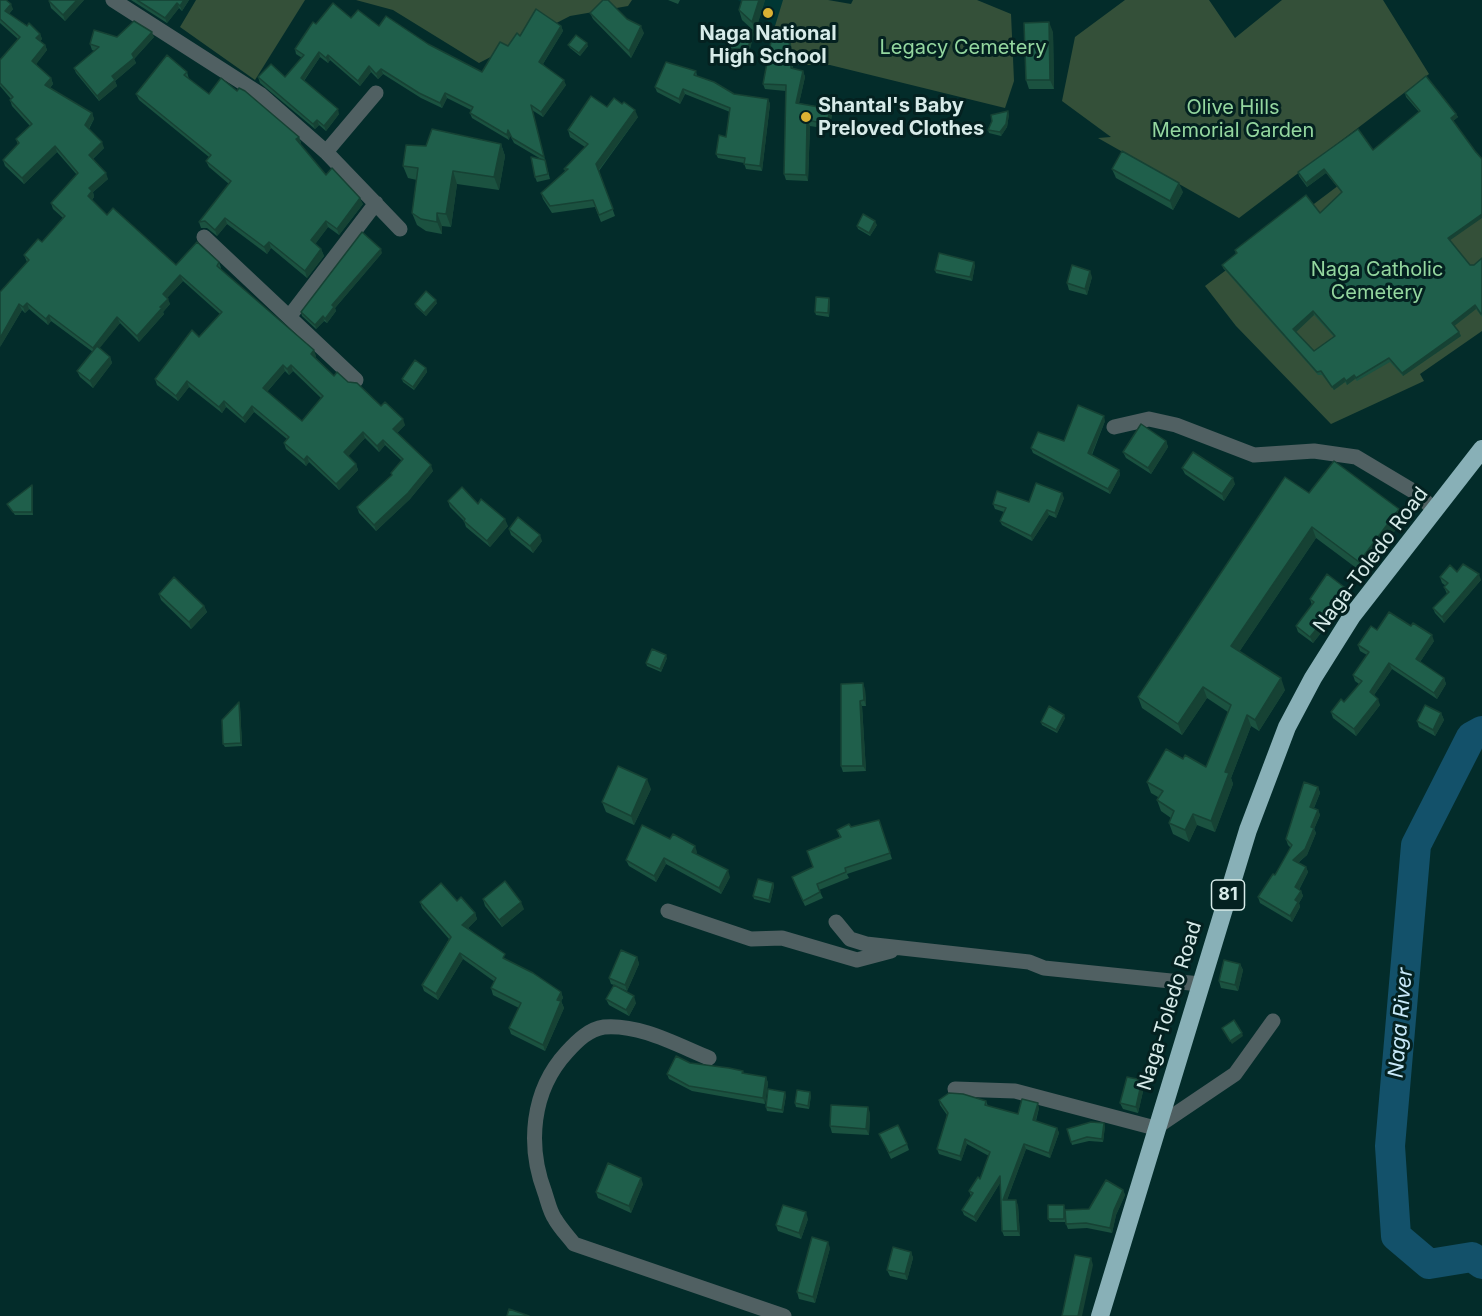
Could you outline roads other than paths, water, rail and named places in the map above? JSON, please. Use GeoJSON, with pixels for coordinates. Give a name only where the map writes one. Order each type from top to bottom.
{"type":"FeatureCollection","features":[{"type":"Feature","properties":{"kind":"highway","name":"Naga-Toledo Road"},"geometry":{"type":"LineString","coordinates":[[1100,1316],[1155,1128],[1248,830],[1287,727],[1313,678],[1352,616],[1482,449]]}},
{"type":"Feature","properties":{"kind":"street"},"geometry":{"type":"LineString","coordinates":[[113,0],[260,94],[326,152],[400,229]]}},
{"type":"Feature","properties":{"kind":"street"},"geometry":{"type":"LineString","coordinates":[[326,152],[376,93]]}},
{"type":"Feature","properties":{"kind":"street"},"geometry":{"type":"LineString","coordinates":[[289,317],[376,202]]}},
{"type":"Feature","properties":{"kind":"street"},"geometry":{"type":"LineString","coordinates":[[204,237],[356,380]]}},
{"type":"Feature","properties":{"kind":"street"},"geometry":{"type":"LineString","coordinates":[[1114,427],[1149,420],[1176,425],[1254,455],[1314,452],[1356,457],[1418,494],[1435,512]]}},
{"type":"Feature","properties":{"kind":"street"},"geometry":{"type":"LineString","coordinates":[[668,911],[752,939],[782,938],[857,960],[903,948]]}},
{"type":"Feature","properties":{"kind":"street"},"geometry":{"type":"LineString","coordinates":[[836,922],[850,939],[866,944],[1029,962],[1044,968],[1200,984]]}},
{"type":"Feature","properties":{"kind":"street"},"geometry":{"type":"LineString","coordinates":[[955,1089],[1015,1091],[1155,1128],[1235,1074],[1273,1021]]}},
{"type":"Feature","properties":{"kind":"street"},"geometry":{"type":"LineString","coordinates":[[709,1058],[627,1027],[602,1027],[580,1038],[561,1058],[543,1091],[536,1114],[533,1149],[537,1171],[553,1217],[574,1244],[784,1316]]}},
{"type":"Feature","properties":{"kind":"waterway","name":"Naga River"},"geometry":{"type":"LineString","coordinates":[[1482,731],[1471,737],[1416,845],[1390,1146],[1396,1236],[1429,1264],[1472,1257],[1482,1264]]}},
{"type":"Feature","properties":{"kind":"place","name":"Naga National High School"},"geometry":{"type":"Point","coordinates":[768,13]}},
{"type":"Feature","properties":{"kind":"place","name":"Shantal's Baby Preloved Clothes"},"geometry":{"type":"Point","coordinates":[806,117]}},
{"type":"Feature","properties":{"kind":"park label","name":"Legacy Cemetery"},"geometry":{"type":"Point","coordinates":[963,48]}},
{"type":"Feature","properties":{"kind":"park label","name":"Olive Hills Memorial Garden"},"geometry":{"type":"Point","coordinates":[1233,120]}},
{"type":"Feature","properties":{"kind":"park label","name":"Naga Catholic Cemetery"},"geometry":{"type":"Point","coordinates":[1377,282]}}]}
